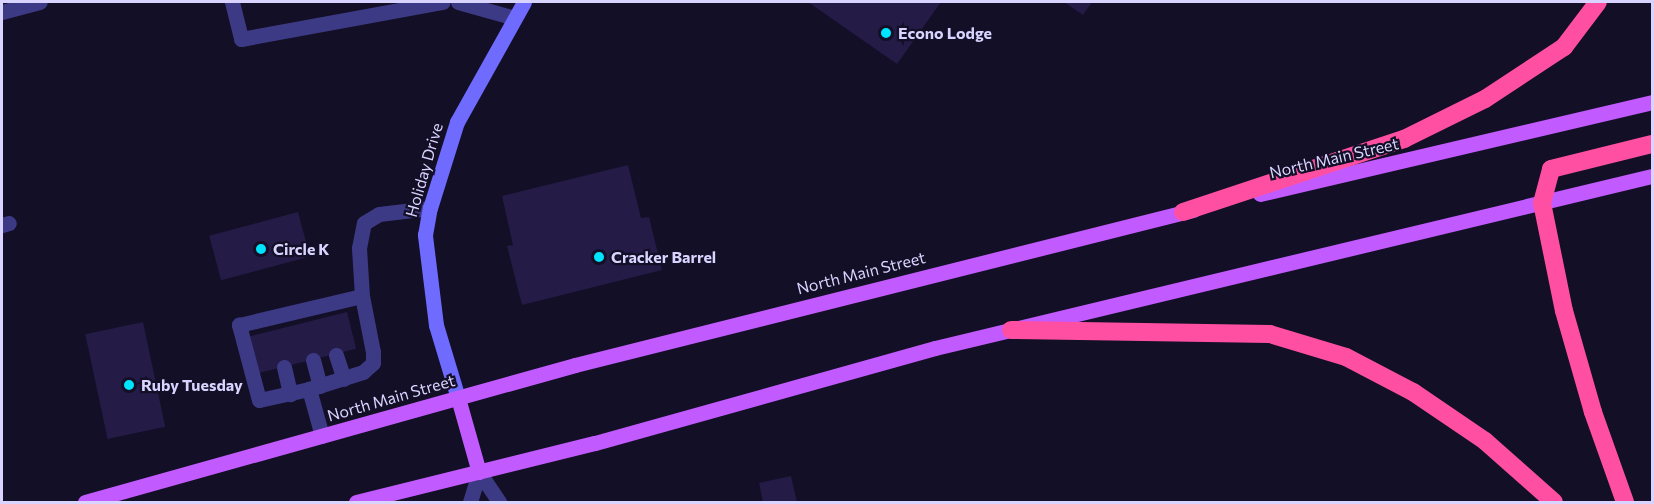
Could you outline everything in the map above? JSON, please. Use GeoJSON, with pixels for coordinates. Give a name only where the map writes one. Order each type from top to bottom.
{"type":"FeatureCollection","features":[{"type":"Feature","properties":{"kind":"highway"},"geometry":{"type":"LineString","coordinates":[[1183,212],[1404,139],[1485,99],[1564,46],[1598,2]]}},
{"type":"Feature","properties":{"kind":"highway"},"geometry":{"type":"LineString","coordinates":[[1625,502],[1593,412],[1564,311],[1542,203],[1551,169],[1653,144]]}},
{"type":"Feature","properties":{"kind":"highway"},"geometry":{"type":"LineString","coordinates":[[1011,330],[1270,334],[1335,354],[1413,392],[1485,441],[1554,502]]}},
{"type":"Feature","properties":{"kind":"main road","name":"Holiday Drive"},"geometry":{"type":"LineString","coordinates":[[458,398],[436,325],[425,235],[430,208],[457,122],[524,2]]}},
{"type":"Feature","properties":{"kind":"main road","name":"North Main Street"},"geometry":{"type":"LineString","coordinates":[[85,502],[458,398],[918,277],[1183,212],[1653,102]]}},
{"type":"Feature","properties":{"kind":"main road"},"geometry":{"type":"LineString","coordinates":[[356,502],[595,443],[935,348],[1653,177]]}},
{"type":"Feature","properties":{"kind":"main road"},"geometry":{"type":"LineString","coordinates":[[458,398],[479,472]]}},
{"type":"Feature","properties":{"kind":"street"},"geometry":{"type":"LineString","coordinates":[[2,12],[40,2]]}},
{"type":"Feature","properties":{"kind":"street"},"geometry":{"type":"LineString","coordinates":[[232,2],[242,39],[443,2]]}},
{"type":"Feature","properties":{"kind":"street"},"geometry":{"type":"LineString","coordinates":[[458,2],[515,18]]}},
{"type":"Feature","properties":{"kind":"street"},"geometry":{"type":"LineString","coordinates":[[362,296],[325,311],[301,317],[272,323],[239,325],[259,400],[344,379],[363,372],[373,363],[362,296],[359,248],[364,223],[379,214],[430,208]]}},
{"type":"Feature","properties":{"kind":"street"},"geometry":{"type":"LineString","coordinates":[[336,354],[344,379]]}},
{"type":"Feature","properties":{"kind":"street"},"geometry":{"type":"LineString","coordinates":[[313,360],[322,436]]}},
{"type":"Feature","properties":{"kind":"street"},"geometry":{"type":"LineString","coordinates":[[284,367],[290,394]]}},
{"type":"Feature","properties":{"kind":"street"},"geometry":{"type":"LineString","coordinates":[[470,502],[479,472]]}},
{"type":"Feature","properties":{"kind":"street"},"geometry":{"type":"LineString","coordinates":[[479,472],[499,502]]}},
{"type":"Feature","properties":{"kind":"building","name":"Econo Lodge"},"geometry":{"type":"Polygon","coordinates":[[[808,2],[941,2],[897,64],[808,2]]]}},
{"type":"Feature","properties":{"kind":"building"},"geometry":{"type":"Polygon","coordinates":[[[1064,2],[1092,2],[1083,15],[1064,2]]]}},
{"type":"Feature","properties":{"kind":"building"},"geometry":{"type":"Polygon","coordinates":[[[628,165],[641,218],[649,217],[662,270],[522,305],[507,246],[513,245],[502,196],[628,165]]]}},
{"type":"Feature","properties":{"kind":"building"},"geometry":{"type":"Polygon","coordinates":[[[298,212],[310,256],[221,280],[209,236],[298,212]]]}},
{"type":"Feature","properties":{"kind":"building"},"geometry":{"type":"Polygon","coordinates":[[[347,312],[356,349],[259,373],[250,336],[347,312]]]}},
{"type":"Feature","properties":{"kind":"building"},"geometry":{"type":"Polygon","coordinates":[[[143,322],[165,427],[108,439],[85,334],[143,322]]]}},
{"type":"Feature","properties":{"kind":"building"},"geometry":{"type":"Polygon","coordinates":[[[791,476],[797,502],[763,502],[759,483],[791,476]]]}},
{"type":"Feature","properties":{"kind":"place","name":"Econo Lodge"},"geometry":{"type":"Point","coordinates":[886,33]}},
{"type":"Feature","properties":{"kind":"place","name":"Circle K"},"geometry":{"type":"Point","coordinates":[261,249]}},
{"type":"Feature","properties":{"kind":"place","name":"Cracker Barrel"},"geometry":{"type":"Point","coordinates":[599,257]}},
{"type":"Feature","properties":{"kind":"place","name":"Ruby Tuesday"},"geometry":{"type":"Point","coordinates":[129,385]}}]}
